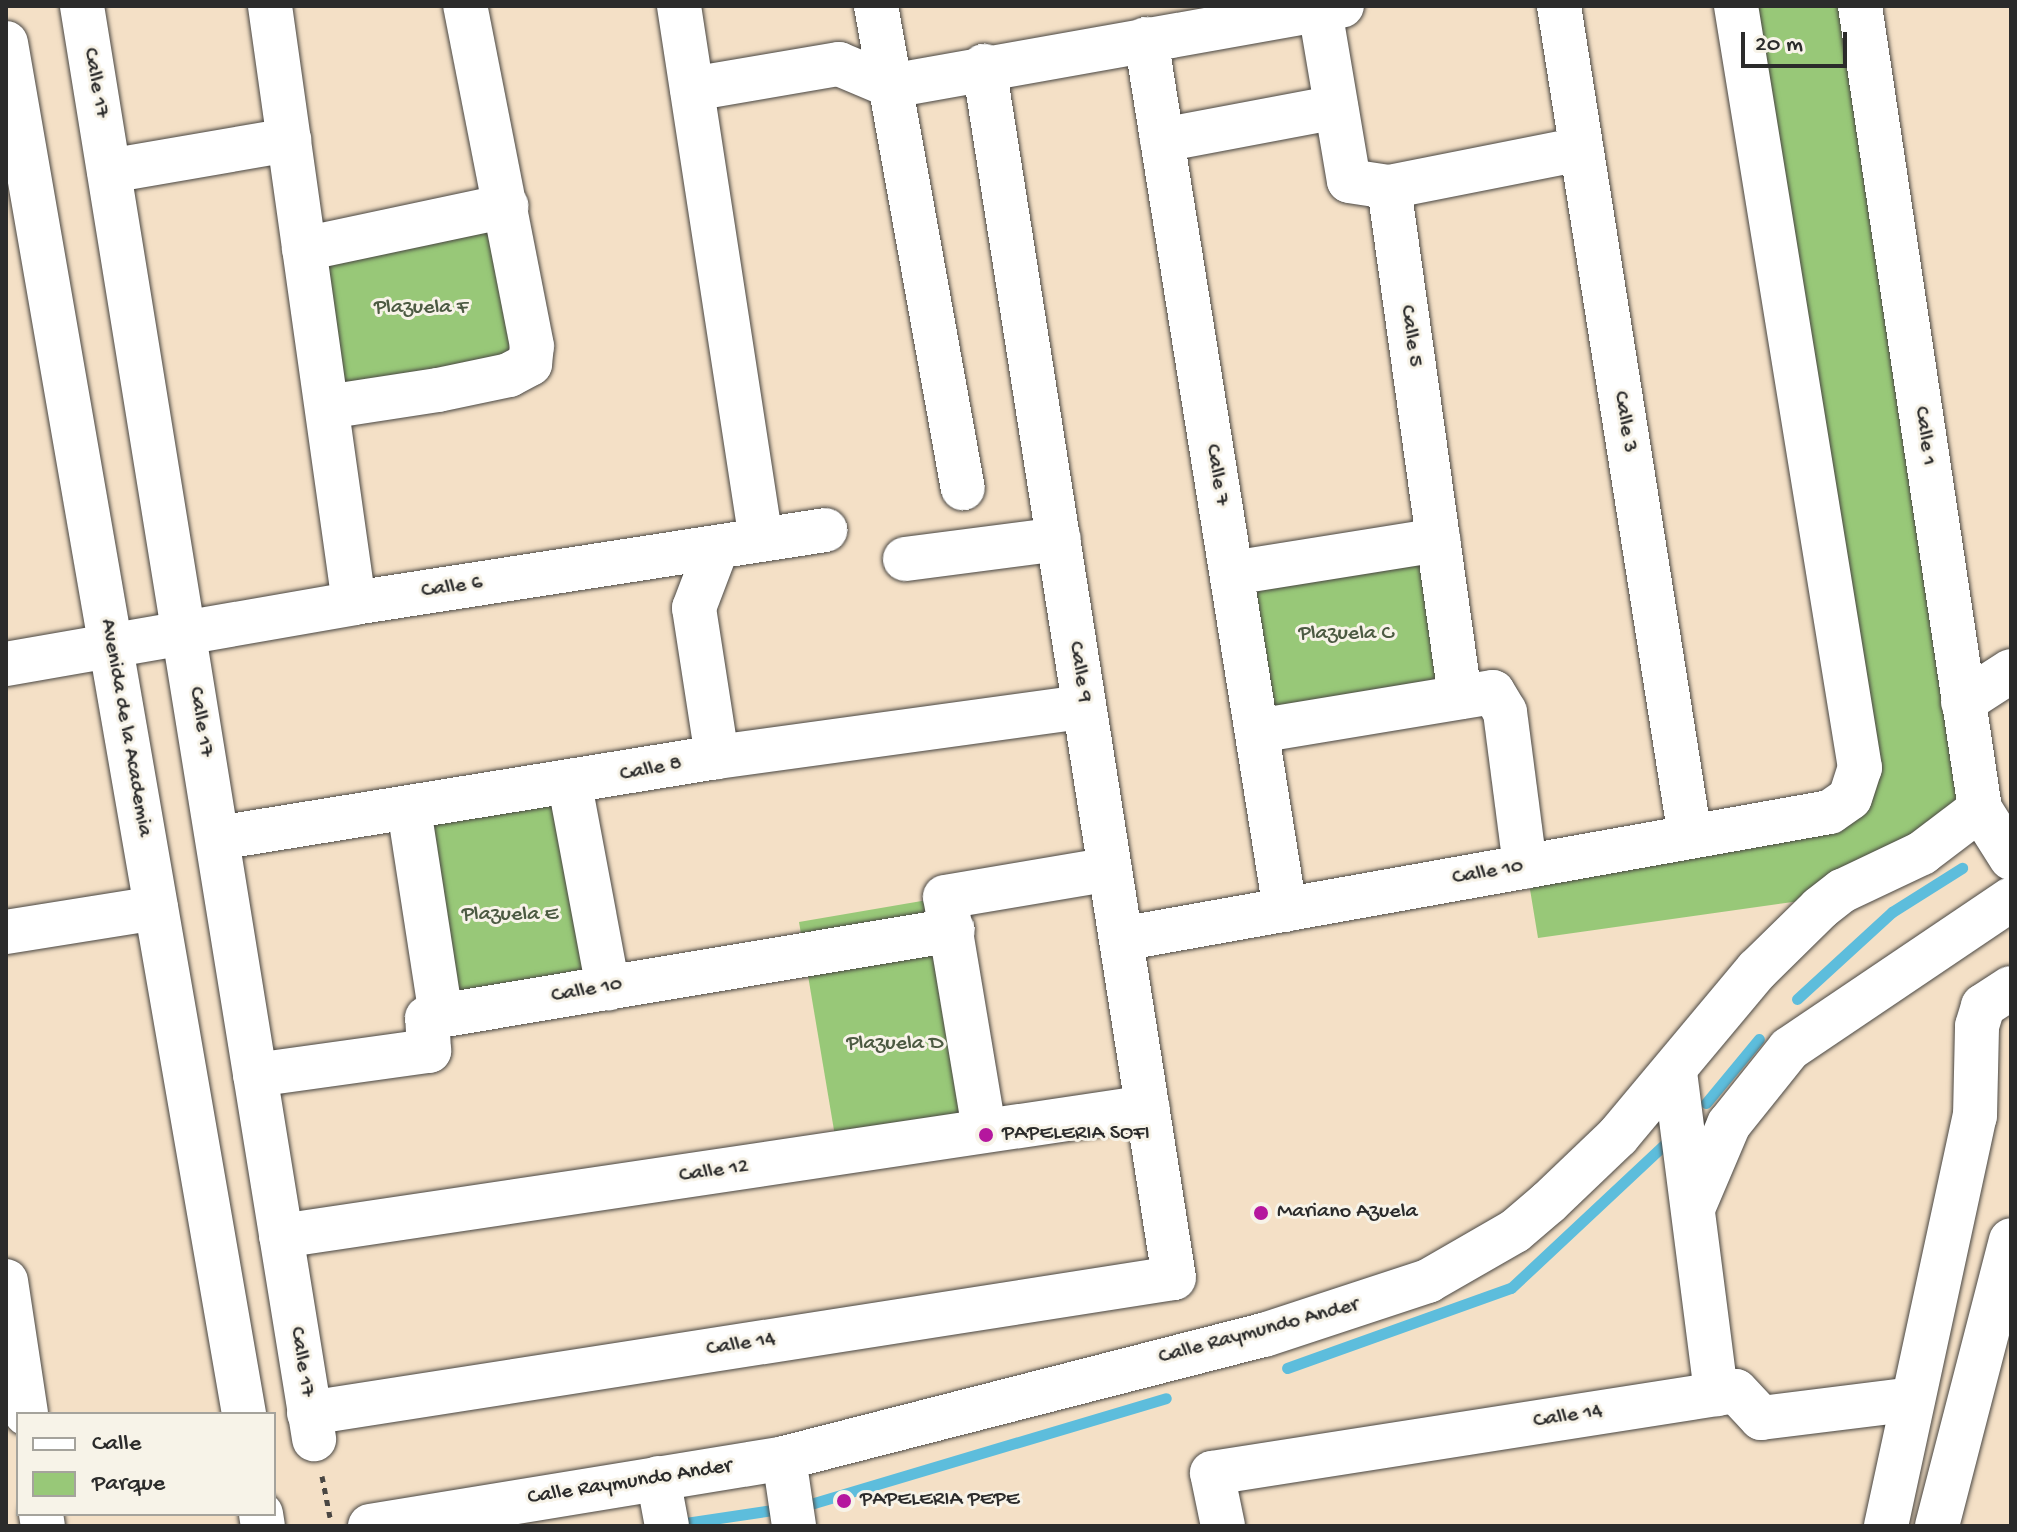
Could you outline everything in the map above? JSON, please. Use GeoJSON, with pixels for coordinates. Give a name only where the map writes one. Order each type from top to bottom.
{"type":"FeatureCollection","features":[{"type":"Feature","properties":{"kind":"street","name":"Calle 17"},"geometry":{"type":"LineString","coordinates":[[82,6],[187,635],[311,1426]]}},
{"type":"Feature","properties":{"kind":"street"},"geometry":{"type":"LineString","coordinates":[[270,6],[354,603]]}},
{"type":"Feature","properties":{"kind":"street"},"geometry":{"type":"LineString","coordinates":[[327,407],[438,390],[509,375],[530,364],[532,346],[465,6]]}},
{"type":"Feature","properties":{"kind":"street"},"geometry":{"type":"LineString","coordinates":[[679,6],[761,540]]}},
{"type":"Feature","properties":{"kind":"street"},"geometry":{"type":"LineString","coordinates":[[876,6],[963,488]]}},
{"type":"Feature","properties":{"kind":"street","name":"Calle 3"},"geometry":{"type":"LineString","coordinates":[[1559,6],[1690,837]]}},
{"type":"Feature","properties":{"kind":"street","name":"Calle 10"},"geometry":{"type":"LineString","coordinates":[[1121,939],[1830,812],[1850,798],[1860,768],[1736,6]]}},
{"type":"Feature","properties":{"kind":"street","name":"Calle 1"},"geometry":{"type":"LineString","coordinates":[[1860,6],[1980,809],[2011,858]]}},
{"type":"Feature","properties":{"kind":"street"},"geometry":{"type":"LineString","coordinates":[[692,89],[839,64],[891,86],[984,66],[1331,8],[1336,107],[1349,181],[1389,187],[1581,149]]}},
{"type":"Feature","properties":{"kind":"street","name":"Calle 7"},"geometry":{"type":"LineString","coordinates":[[1146,39],[1285,910]]}},
{"type":"Feature","properties":{"kind":"street","name":"Avenida de la Academia"},"geometry":{"type":"LineString","coordinates":[[6,43],[25,281],[96,650],[156,908],[244,1412]]}},
{"type":"Feature","properties":{"kind":"street","name":"Calle 9"},"geometry":{"type":"LineString","coordinates":[[984,66],[1174,1278]]}},
{"type":"Feature","properties":{"kind":"street"},"geometry":{"type":"LineString","coordinates":[[1162,140],[1336,107]]}},
{"type":"Feature","properties":{"kind":"street"},"geometry":{"type":"LineString","coordinates":[[109,171],[289,140]]}},
{"type":"Feature","properties":{"kind":"street","name":"Calle 5"},"geometry":{"type":"LineString","coordinates":[[1389,187],[1438,540],[1476,694],[1505,712],[1525,867]]}},
{"type":"Feature","properties":{"kind":"street"},"geometry":{"type":"LineString","coordinates":[[304,249],[506,206]]}},
{"type":"Feature","properties":{"kind":"street","name":"Calle 6"},"geometry":{"type":"LineString","coordinates":[[6,664],[187,635],[354,603],[716,550],[825,530]]}},
{"type":"Feature","properties":{"kind":"street"},"geometry":{"type":"LineString","coordinates":[[905,559],[1059,539]]}},
{"type":"Feature","properties":{"kind":"street"},"geometry":{"type":"LineString","coordinates":[[1232,573],[1438,540]]}},
{"type":"Feature","properties":{"kind":"street"},"geometry":{"type":"LineString","coordinates":[[716,550],[694,608],[717,757]]}},
{"type":"Feature","properties":{"kind":"street"},"geometry":{"type":"LineString","coordinates":[[1963,702],[2011,671]]}},
{"type":"Feature","properties":{"kind":"street"},"geometry":{"type":"LineString","coordinates":[[1257,731],[1476,694]]}},
{"type":"Feature","properties":{"kind":"street","name":"Calle 8"},"geometry":{"type":"LineString","coordinates":[[218,838],[570,785],[717,757],[1084,707]]}},
{"type":"Feature","properties":{"kind":"street"},"geometry":{"type":"LineString","coordinates":[[570,785],[608,988]]}},
{"type":"Feature","properties":{"kind":"street"},"geometry":{"type":"LineString","coordinates":[[255,1075],[429,1051],[427,1018],[441,1016],[409,809]]}},
{"type":"Feature","properties":{"kind":"street","name":"Calle Raymundo Ander"},"geometry":{"type":"LineString","coordinates":[[370,1526],[784,1458],[1264,1335],[1428,1281],[1479,1254],[1538,1211],[1618,1136],[1675,1072],[1757,970],[1820,908],[1842,891],[1922,853],[1980,809]]}},
{"type":"Feature","properties":{"kind":"street","name":"Calle 10"},"geometry":{"type":"LineString","coordinates":[[441,1016],[608,988],[949,914],[1110,869]]}},
{"type":"Feature","properties":{"kind":"street"},"geometry":{"type":"LineString","coordinates":[[1695,1204],[1729,1124],[1789,1049],[2011,899]]}},
{"type":"Feature","properties":{"kind":"street"},"geometry":{"type":"LineString","coordinates":[[6,932],[156,908]]}},
{"type":"Feature","properties":{"kind":"street"},"geometry":{"type":"LineString","coordinates":[[949,914],[984,1129]]}},
{"type":"Feature","properties":{"kind":"street"},"geometry":{"type":"LineString","coordinates":[[1886,1526],[1975,1116],[1977,1026],[1983,1006],[2011,988]]}},
{"type":"Feature","properties":{"kind":"street"},"geometry":{"type":"LineString","coordinates":[[1675,1072],[1695,1204],[1716,1394]]}},
{"type":"Feature","properties":{"kind":"street","name":"Calle 12"},"geometry":{"type":"LineString","coordinates":[[281,1236],[1147,1107]]}},
{"type":"Feature","properties":{"kind":"street"},"geometry":{"type":"LineString","coordinates":[[1937,1526],[2011,1240]]}},
{"type":"Feature","properties":{"kind":"street","name":"Calle 14"},"geometry":{"type":"LineString","coordinates":[[311,1426],[1174,1278]]}},
{"type":"Feature","properties":{"kind":"street"},"geometry":{"type":"LineString","coordinates":[[6,1281],[26,1412]]}},
{"type":"Feature","properties":{"kind":"street","name":"Calle 14"},"geometry":{"type":"LineString","coordinates":[[1223,1526],[1212,1473],[1736,1391],[1761,1418],[1913,1399]]}},
{"type":"Feature","properties":{"kind":"street"},"geometry":{"type":"LineString","coordinates":[[784,1458],[794,1526]]}},
{"type":"Feature","properties":{"kind":"street"},"geometry":{"type":"LineString","coordinates":[[658,1478],[667,1526]]}},
{"type":"Feature","properties":{"kind":"path"},"geometry":{"type":"LineString","coordinates":[[311,1426],[332,1526]]}},
{"type":"Feature","properties":{"kind":"green space"},"geometry":{"type":"Polygon","coordinates":[[[1741,6],[1856,6],[1973,807],[1800,901],[1538,938],[1527,871],[1691,843],[1864,779],[1741,6]]]}},
{"type":"Feature","properties":{"kind":"green space","name":"Plazuela F"},"geometry":{"type":"Polygon","coordinates":[[[506,206],[530,364],[327,407],[304,249],[506,206]]]}},
{"type":"Feature","properties":{"kind":"green space","name":"Plazuela C"},"geometry":{"type":"Polygon","coordinates":[[[1438,540],[1460,697],[1257,731],[1232,573],[1438,540]]]}},
{"type":"Feature","properties":{"kind":"green space","name":"Plazuela E"},"geometry":{"type":"Polygon","coordinates":[[[570,785],[608,988],[441,1016],[409,809],[570,785]]]}},
{"type":"Feature","properties":{"kind":"green space","name":"Plazuela D"},"geometry":{"type":"Polygon","coordinates":[[[945,897],[984,1129],[838,1154],[799,922],[945,897]]]}},
{"type":"Feature","properties":{"kind":"waterway"},"geometry":{"type":"LineString","coordinates":[[1797,999],[1892,912],[1962,868]]}},
{"type":"Feature","properties":{"kind":"waterway"},"geometry":{"type":"LineString","coordinates":[[1706,1103],[1759,1039]]}},
{"type":"Feature","properties":{"kind":"waterway"},"geometry":{"type":"LineString","coordinates":[[1287,1368],[1511,1288],[1667,1142]]}},
{"type":"Feature","properties":{"kind":"waterway"},"geometry":{"type":"LineString","coordinates":[[814,1503],[1166,1398]]}},
{"type":"Feature","properties":{"kind":"waterway"},"geometry":{"type":"LineString","coordinates":[[679,1524],[779,1509]]}},
{"type":"Feature","properties":{"kind":"place","name":"PAPELERIA SOFI"},"geometry":{"type":"Point","coordinates":[986,1135]}},
{"type":"Feature","properties":{"kind":"place","name":"Mariano Azuela"},"geometry":{"type":"Point","coordinates":[1261,1213]}},
{"type":"Feature","properties":{"kind":"place","name":"PAPELERIA PEPE"},"geometry":{"type":"Point","coordinates":[844,1501]}}]}
